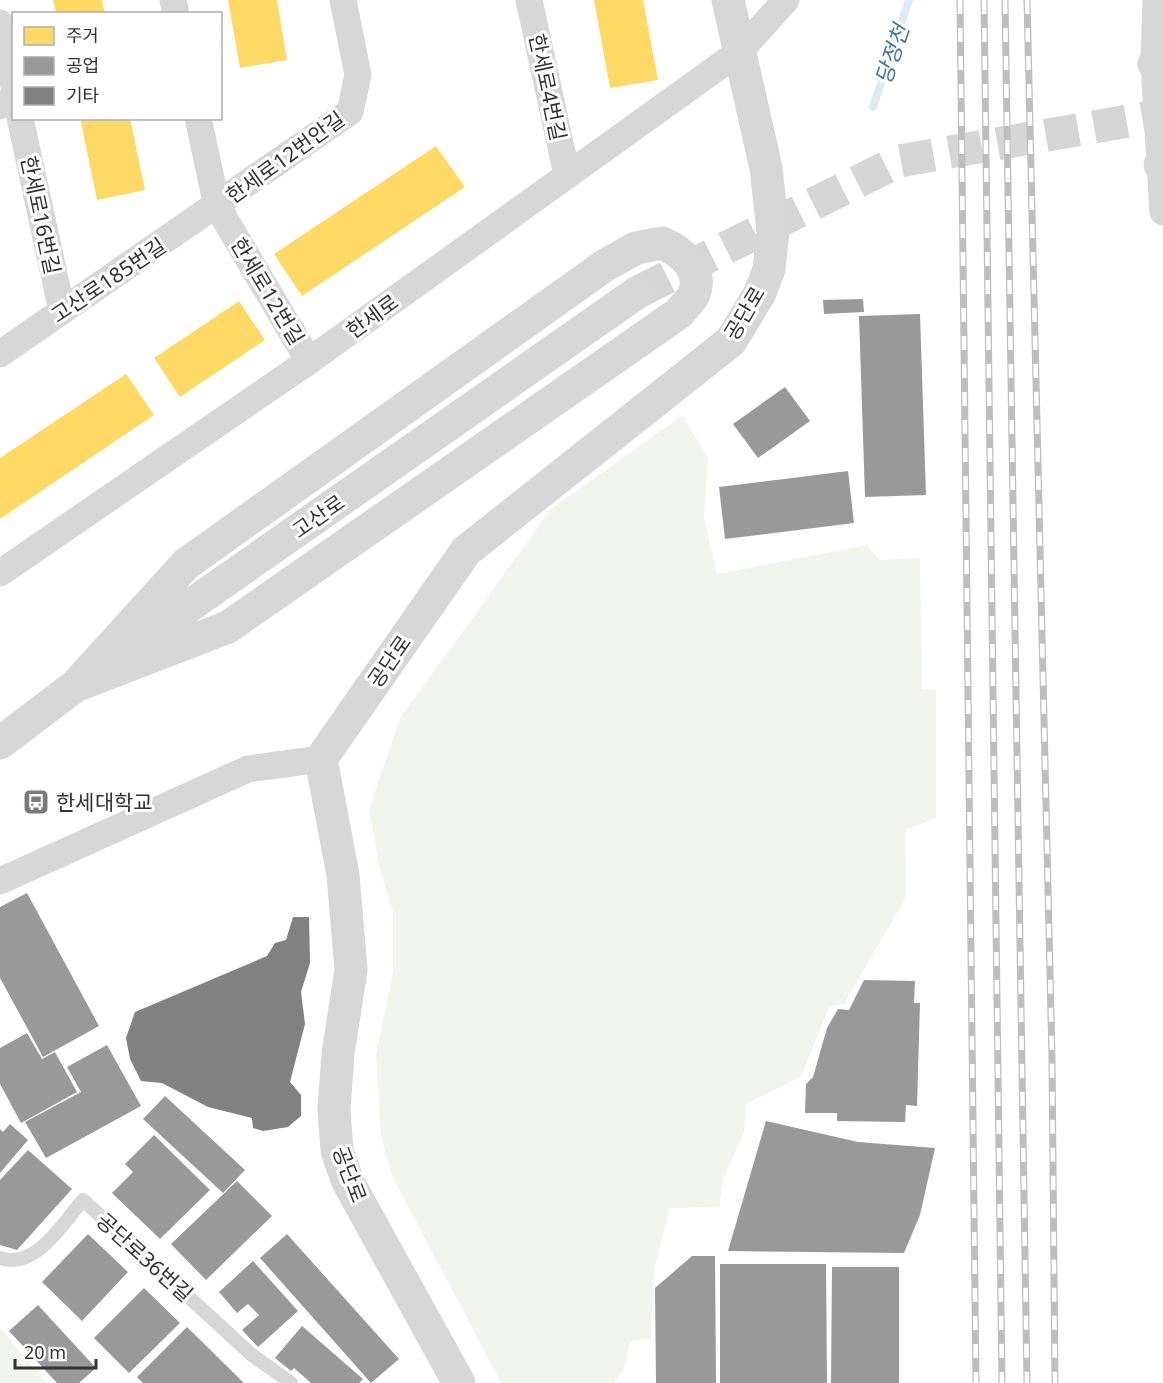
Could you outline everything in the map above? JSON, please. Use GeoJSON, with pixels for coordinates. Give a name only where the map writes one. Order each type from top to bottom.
{"type":"FeatureCollection","features":[{"type":"Feature","properties":{"kind":"street","name":"한세로12번안길"},"geometry":{"type":"LineString","coordinates":[[217,207],[350,112],[358,75],[343,0]]}},
{"type":"Feature","properties":{"kind":"street","name":"한세로4번길"},"geometry":{"type":"LineString","coordinates":[[529,0],[567,175]]}},
{"type":"Feature","properties":{"kind":"street","name":"공단로"},"geometry":{"type":"LineString","coordinates":[[459,1383],[348,1182],[337,1151],[334,1108],[338,1054],[351,970],[343,875],[321,759],[466,550],[731,341],[752,309],[768,269],[773,232],[766,168],[728,0]]}},
{"type":"Feature","properties":{"kind":"street","name":"한세로"},"geometry":{"type":"LineString","coordinates":[[0,573],[309,361],[739,52],[786,0]]}},
{"type":"Feature","properties":{"kind":"street"},"geometry":{"type":"LineString","coordinates":[[1156,0],[1163,212]]}},
{"type":"Feature","properties":{"kind":"street"},"geometry":{"type":"LineString","coordinates":[[0,23],[12,77]]}},
{"type":"Feature","properties":{"kind":"street","name":"한세로16번길"},"geometry":{"type":"LineString","coordinates":[[20,120],[62,311]]}},
{"type":"Feature","properties":{"kind":"street","name":"한세로12번길"},"geometry":{"type":"LineString","coordinates":[[198,120],[217,207],[309,361]]}},
{"type":"Feature","properties":{"kind":"street","name":"고산로185번길"},"geometry":{"type":"LineString","coordinates":[[0,354],[217,207]]}},
{"type":"Feature","properties":{"kind":"street"},"geometry":{"type":"LineString","coordinates":[[662,243],[678,250],[691,264],[696,278],[694,294],[679,313],[228,627],[75,686],[186,564],[604,266],[636,248],[662,243]]}},
{"type":"Feature","properties":{"kind":"street","name":"고산로"},"geometry":{"type":"LineString","coordinates":[[0,743],[75,686],[638,292]]}},
{"type":"Feature","properties":{"kind":"street"},"geometry":{"type":"LineString","coordinates":[[0,881],[249,769],[321,759]]}},
{"type":"Feature","properties":{"kind":"lane","name":"공단로36번길"},"geometry":{"type":"LineString","coordinates":[[0,1258],[12,1262],[36,1253],[83,1200],[252,1355],[291,1383]]}},
{"type":"Feature","properties":{"kind":"shaded area"},"geometry":{"type":"Polygon","coordinates":[[[683,415],[708,459],[704,517],[717,574],[867,545],[880,560],[920,558],[922,689],[936,691],[936,818],[905,830],[906,898],[844,1004],[829,1007],[801,1077],[746,1104],[744,1133],[724,1177],[719,1207],[670,1208],[654,1269],[651,1338],[630,1342],[625,1366],[614,1383],[501,1383],[392,1176],[381,1137],[376,1054],[393,972],[393,912],[380,870],[369,809],[400,718],[551,509],[683,415]]]}},
{"type":"Feature","properties":{"kind":"shaded area"},"geometry":{"type":"Polygon","coordinates":[[[0,1328],[47,1383],[0,1383],[0,1328]]]}},
{"type":"Feature","properties":{"kind":"building: 주거"},"geometry":{"type":"Polygon","coordinates":[[[53,0],[102,0],[105,12],[56,12],[53,0]]]}},
{"type":"Feature","properties":{"kind":"building: 주거"},"geometry":{"type":"Polygon","coordinates":[[[228,0],[277,0],[287,60],[240,68],[228,0]]]}},
{"type":"Feature","properties":{"kind":"building: 주거"},"geometry":{"type":"Polygon","coordinates":[[[594,0],[643,0],[658,80],[610,88],[594,0]]]}},
{"type":"Feature","properties":{"kind":"building: 주거"},"geometry":{"type":"Polygon","coordinates":[[[80,120],[130,120],[145,190],[97,200],[80,120]]]}},
{"type":"Feature","properties":{"kind":"building: 주거"},"geometry":{"type":"Polygon","coordinates":[[[436,146],[465,187],[302,296],[274,254],[436,146]]]}},
{"type":"Feature","properties":{"kind":"building: 주거"},"geometry":{"type":"Polygon","coordinates":[[[239,301],[265,340],[180,397],[154,358],[239,301]]]}},
{"type":"Feature","properties":{"kind":"building: 주거"},"geometry":{"type":"Polygon","coordinates":[[[126,374],[154,415],[0,519],[0,458],[126,374]]]}},
{"type":"Feature","properties":{"kind":"building: 공업"},"geometry":{"type":"Polygon","coordinates":[[[863,299],[864,312],[824,314],[823,300],[863,299]]]}},
{"type":"Feature","properties":{"kind":"building: 공업"},"geometry":{"type":"Polygon","coordinates":[[[920,314],[926,495],[865,497],[859,316],[920,314]]]}},
{"type":"Feature","properties":{"kind":"building: 공업"},"geometry":{"type":"Polygon","coordinates":[[[785,387],[810,421],[758,458],[733,424],[785,387]]]}},
{"type":"Feature","properties":{"kind":"building: 공업"},"geometry":{"type":"Polygon","coordinates":[[[848,471],[854,523],[725,539],[719,487],[848,471]]]}},
{"type":"Feature","properties":{"kind":"building: 공업"},"geometry":{"type":"Polygon","coordinates":[[[27,893],[99,1026],[43,1057],[0,978],[0,907],[27,893]]]}},
{"type":"Feature","properties":{"kind":"building: 공업"},"geometry":{"type":"Polygon","coordinates":[[[864,980],[915,981],[914,1003],[920,1003],[917,1106],[906,1105],[905,1122],[837,1121],[837,1113],[805,1113],[806,1084],[813,1077],[827,1028],[838,1009],[849,1010],[864,980]]]}},
{"type":"Feature","properties":{"kind":"building: 공업"},"geometry":{"type":"Polygon","coordinates":[[[27,1033],[42,1059],[55,1052],[77,1092],[21,1123],[0,1084],[0,1048],[27,1033]]]}},
{"type":"Feature","properties":{"kind":"building: 공업"},"geometry":{"type":"Polygon","coordinates":[[[107,1045],[141,1106],[46,1158],[25,1122],[81,1092],[67,1067],[107,1045]]]}},
{"type":"Feature","properties":{"kind":"building: 공업"},"geometry":{"type":"Polygon","coordinates":[[[165,1096],[245,1170],[223,1193],[143,1119],[165,1096]]]}},
{"type":"Feature","properties":{"kind":"building: 공업"},"geometry":{"type":"Polygon","coordinates":[[[766,1121],[858,1142],[935,1148],[920,1215],[904,1253],[728,1251],[766,1121]]]}},
{"type":"Feature","properties":{"kind":"building: 공업"},"geometry":{"type":"Polygon","coordinates":[[[10,1124],[28,1140],[0,1173],[0,1129],[3,1132],[10,1124]]]}},
{"type":"Feature","properties":{"kind":"building: 공업"},"geometry":{"type":"Polygon","coordinates":[[[154,1135],[210,1190],[160,1239],[112,1193],[133,1172],[125,1164],[154,1135]]]}},
{"type":"Feature","properties":{"kind":"building: 공업"},"geometry":{"type":"Polygon","coordinates":[[[28,1150],[72,1189],[17,1250],[0,1245],[0,1180],[28,1150]]]}},
{"type":"Feature","properties":{"kind":"building: 공업"},"geometry":{"type":"Polygon","coordinates":[[[237,1181],[272,1216],[206,1280],[171,1244],[237,1181]]]}},
{"type":"Feature","properties":{"kind":"building: 공업"},"geometry":{"type":"Polygon","coordinates":[[[88,1234],[128,1272],[82,1321],[42,1282],[88,1234]]]}},
{"type":"Feature","properties":{"kind":"building: 공업"},"geometry":{"type":"Polygon","coordinates":[[[287,1234],[399,1359],[371,1383],[260,1258],[287,1234]]]}},
{"type":"Feature","properties":{"kind":"building: 공업"},"geometry":{"type":"Polygon","coordinates":[[[692,1256],[715,1256],[716,1383],[656,1383],[655,1288],[692,1256]]]}},
{"type":"Feature","properties":{"kind":"building: 공업"},"geometry":{"type":"Polygon","coordinates":[[[253,1261],[298,1311],[258,1347],[242,1330],[259,1315],[248,1304],[237,1313],[219,1292],[253,1261]]]}},
{"type":"Feature","properties":{"kind":"building: 공업"},"geometry":{"type":"Polygon","coordinates":[[[720,1264],[826,1264],[827,1383],[720,1383],[720,1264]]]}},
{"type":"Feature","properties":{"kind":"building: 공업"},"geometry":{"type":"Polygon","coordinates":[[[832,1267],[899,1267],[899,1383],[831,1383],[832,1267]]]}},
{"type":"Feature","properties":{"kind":"building: 공업"},"geometry":{"type":"Polygon","coordinates":[[[144,1288],[180,1323],[129,1373],[94,1338],[144,1288]]]}},
{"type":"Feature","properties":{"kind":"building: 공업"},"geometry":{"type":"Polygon","coordinates":[[[38,1305],[96,1368],[79,1383],[57,1383],[9,1331],[38,1305]]]}},
{"type":"Feature","properties":{"kind":"building: 공업"},"geometry":{"type":"Polygon","coordinates":[[[302,1326],[363,1379],[359,1383],[311,1383],[294,1368],[291,1371],[275,1358],[302,1326]]]}},
{"type":"Feature","properties":{"kind":"building: 공업"},"geometry":{"type":"Polygon","coordinates":[[[187,1327],[244,1383],[143,1383],[137,1377],[187,1327]]]}},
{"type":"Feature","properties":{"kind":"building: 기타"},"geometry":{"type":"Polygon","coordinates":[[[293,917],[309,917],[310,963],[301,992],[305,1024],[290,1082],[301,1095],[301,1116],[288,1127],[263,1131],[253,1128],[252,1118],[208,1107],[162,1083],[141,1081],[130,1059],[126,1038],[135,1012],[267,956],[275,943],[286,940],[293,917]]]}},
{"type":"Feature","properties":{"kind":"waterway","name":"당정천"},"geometry":{"type":"LineString","coordinates":[[873,107],[909,0]]}},
{"type":"Feature","properties":{"kind":"tunnel"},"geometry":{"type":"LineString","coordinates":[[638,292],[899,161],[1145,118],[1163,118]]}},
{"type":"Feature","properties":{"kind":"railway"},"geometry":{"type":"LineString","coordinates":[[960,0],[976,1383]]}},
{"type":"Feature","properties":{"kind":"railway"},"geometry":{"type":"LineString","coordinates":[[984,0],[1002,1383]]}},
{"type":"Feature","properties":{"kind":"railway"},"geometry":{"type":"LineString","coordinates":[[1005,0],[1027,1383]]}},
{"type":"Feature","properties":{"kind":"railway"},"geometry":{"type":"LineString","coordinates":[[1027,0],[1052,1058],[1055,1383]]}},
{"type":"Feature","properties":{"kind":"place","name":"한세대학교"},"geometry":{"type":"Point","coordinates":[36,802]}}]}
